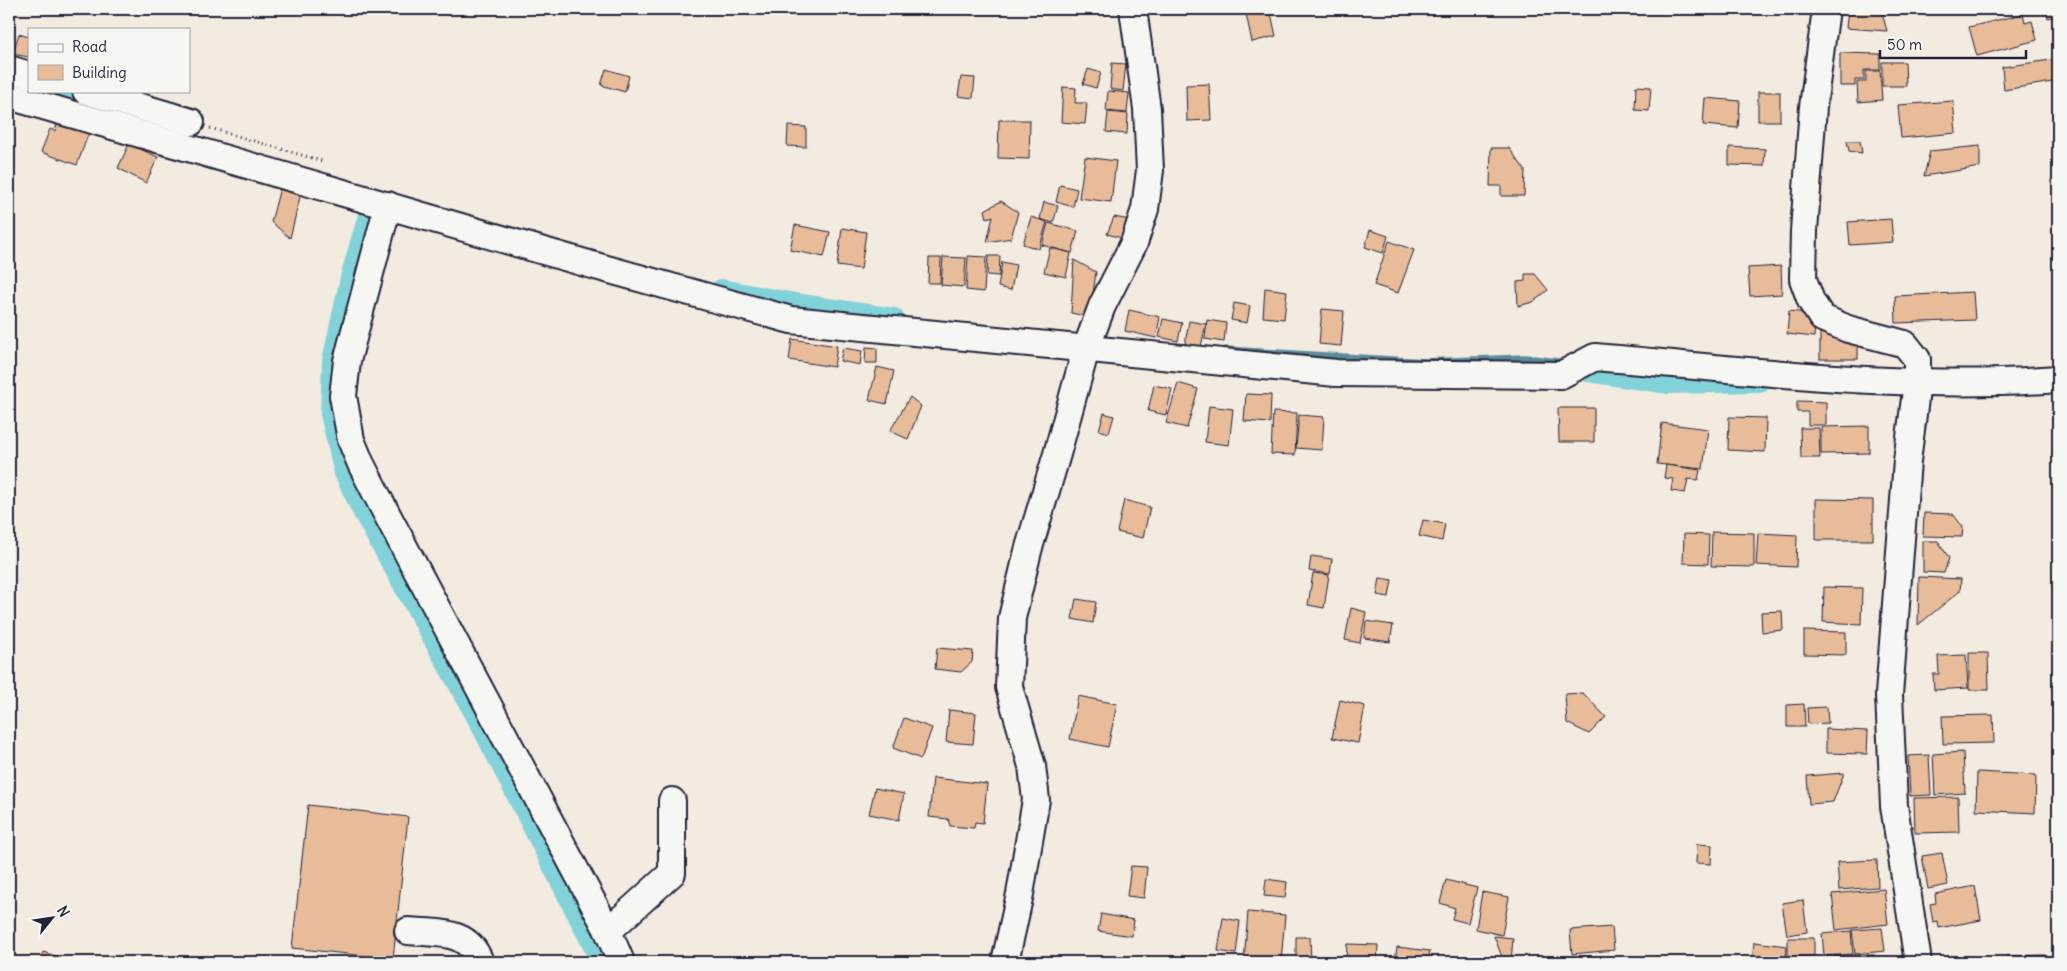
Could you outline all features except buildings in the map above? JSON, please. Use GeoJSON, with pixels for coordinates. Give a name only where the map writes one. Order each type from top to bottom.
{"type":"FeatureCollection","features":[{"type":"Feature","properties":{"kind":"street"},"geometry":{"type":"LineString","coordinates":[[1005,962],[1020,894],[1036,800],[1032,766],[1010,688],[1012,618],[1028,551],[1086,349],[1102,306],[1134,244],[1144,209],[1150,170],[1147,109],[1133,9]]}},
{"type":"Feature","properties":{"kind":"street"},"geometry":{"type":"LineString","coordinates":[[1826,9],[1812,107],[1804,231],[1803,279],[1811,301],[1822,318],[1848,329],[1905,344],[1917,359],[1889,695],[1894,806],[1918,962]]}},
{"type":"Feature","properties":{"kind":"street"},"geometry":{"type":"LineString","coordinates":[[9,69],[28,75]]}},
{"type":"Feature","properties":{"kind":"street"},"geometry":{"type":"LineString","coordinates":[[89,92],[191,122]]}},
{"type":"Feature","properties":{"kind":"street"},"geometry":{"type":"LineString","coordinates":[[9,96],[592,265],[790,320],[1336,373],[1561,375],[1595,357],[1916,383],[2027,382],[2058,379]]}},
{"type":"Feature","properties":{"kind":"street"},"geometry":{"type":"LineString","coordinates":[[388,205],[347,361],[343,396],[351,440],[369,481],[608,931],[621,962]]}},
{"type":"Feature","properties":{"kind":"street"},"geometry":{"type":"LineString","coordinates":[[608,931],[672,873],[672,801]]}},
{"type":"Feature","properties":{"kind":"street"},"geometry":{"type":"LineString","coordinates":[[408,931],[456,936],[470,943],[480,962]]}},
{"type":"Feature","properties":{"kind":"waterway"},"geometry":{"type":"LineString","coordinates":[[48,92],[105,110]]}},
{"type":"Feature","properties":{"kind":"waterway"},"geometry":{"type":"LineString","coordinates":[[369,212],[351,274],[332,361],[330,414],[344,473],[363,513],[480,724],[601,962]]}},
{"type":"Feature","properties":{"kind":"waterway"},"geometry":{"type":"LineString","coordinates":[[721,289],[795,303],[894,318]]}},
{"type":"Feature","properties":{"kind":"waterway"},"geometry":{"type":"LineString","coordinates":[[1226,349],[1425,361],[1525,357],[1566,362]]}},
{"type":"Feature","properties":{"kind":"waterway"},"geometry":{"type":"LineString","coordinates":[[1588,372],[1669,384],[1760,382]]}}]}
